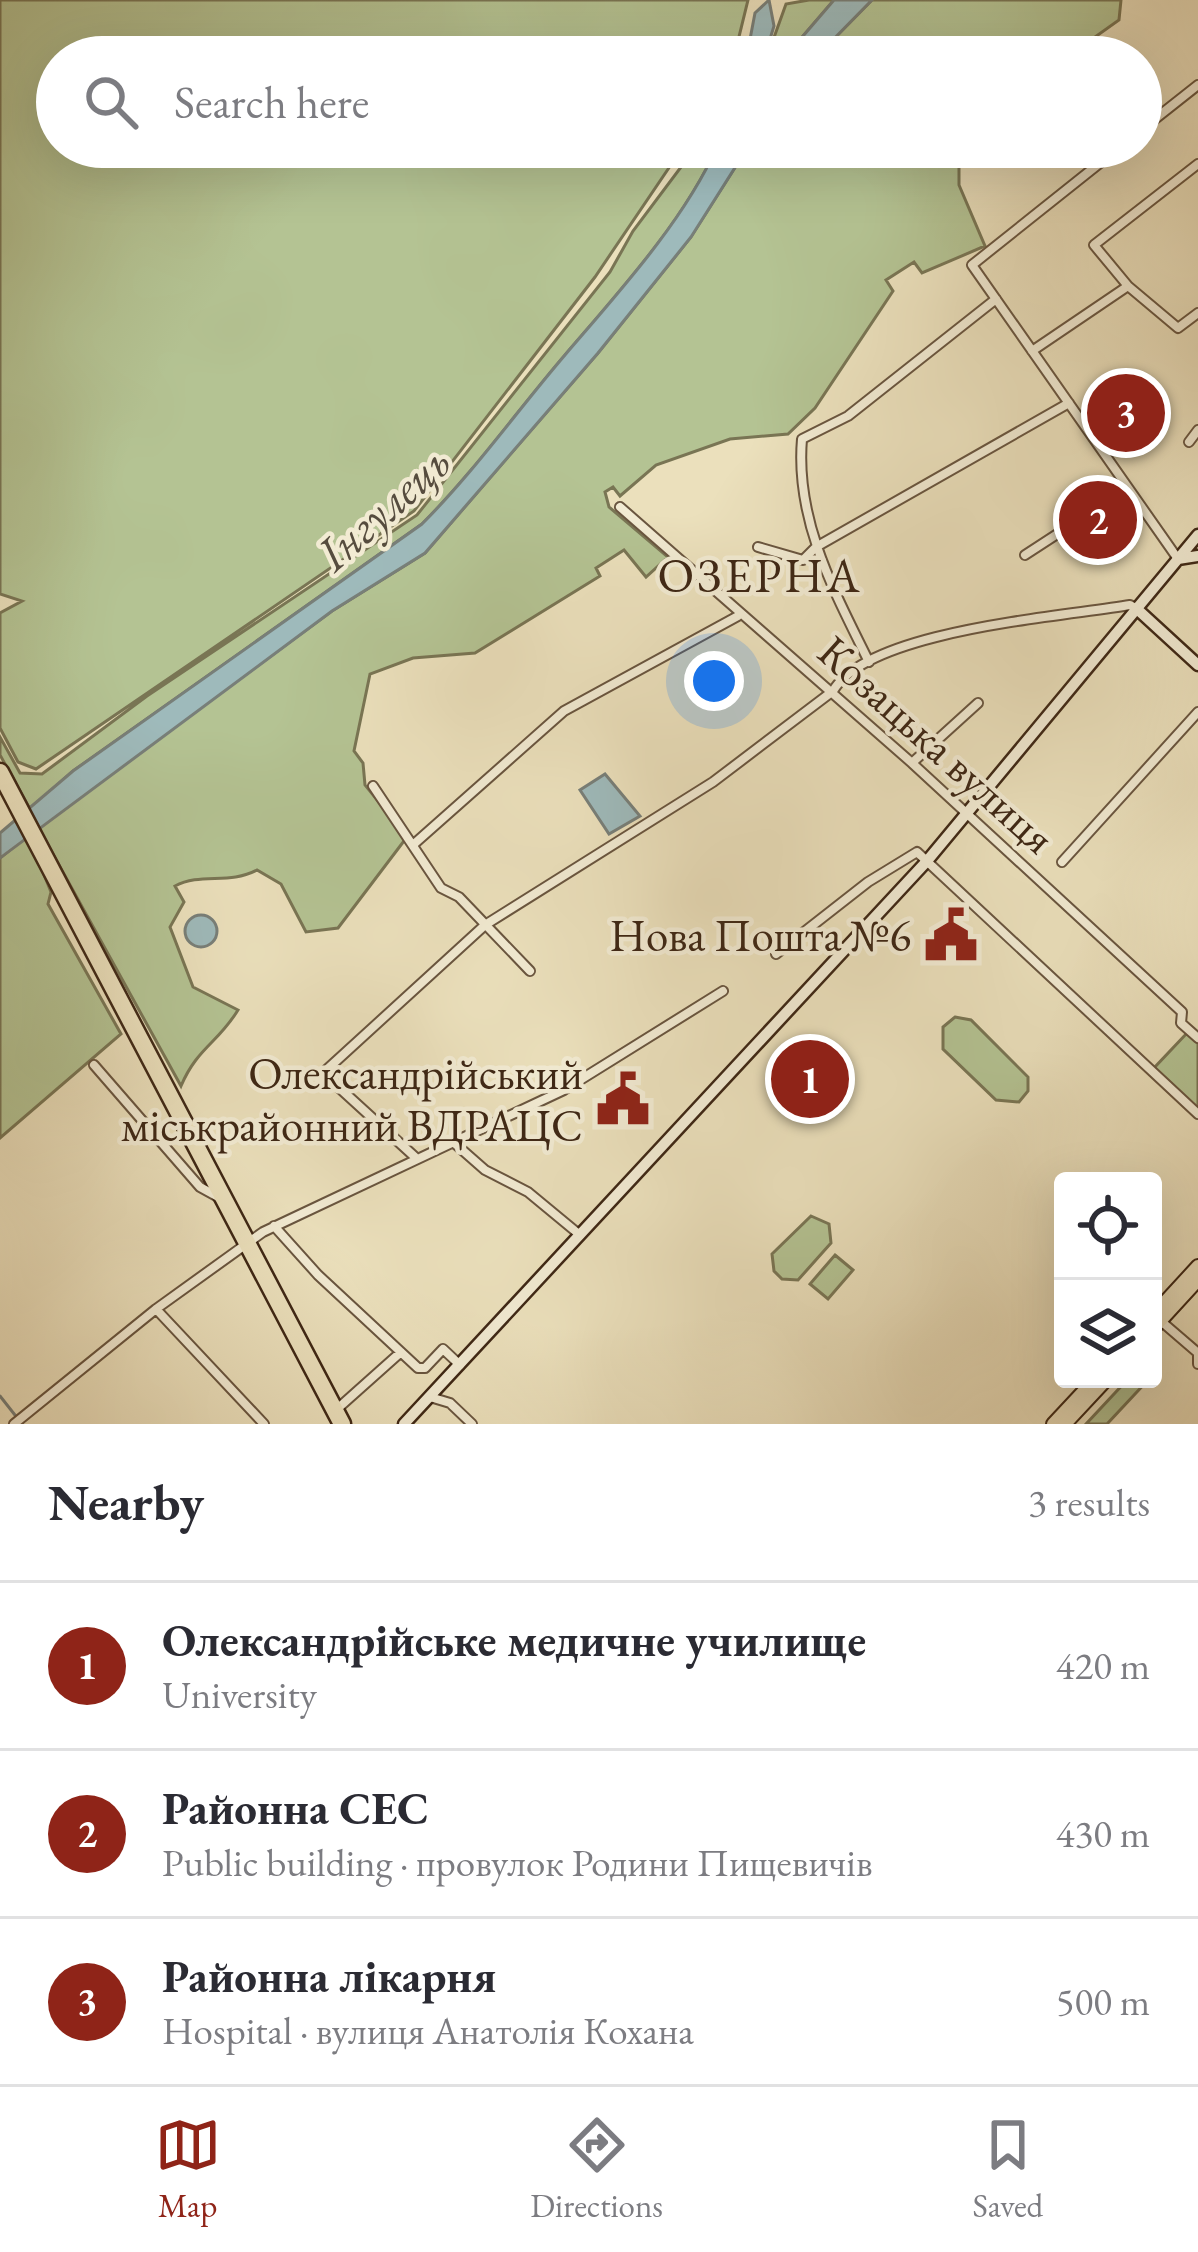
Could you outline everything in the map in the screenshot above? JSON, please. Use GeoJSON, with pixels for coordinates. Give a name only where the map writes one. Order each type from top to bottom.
{"type":"FeatureCollection","features":[{"type":"Feature","properties":{"kind":"highway"},"geometry":{"type":"LineString","coordinates":[[0,772],[339,1418]]}},
{"type":"Feature","properties":{"kind":"main road"},"geometry":{"type":"LineString","coordinates":[[1162,1314],[1198,1266]]}},
{"type":"Feature","properties":{"kind":"main road"},"geometry":{"type":"LineString","coordinates":[[1162,1316],[1198,1280]]}},
{"type":"Feature","properties":{"kind":"main road"},"geometry":{"type":"LineString","coordinates":[[1053,1424],[1087,1388]]}},
{"type":"Feature","properties":{"kind":"main road"},"geometry":{"type":"LineString","coordinates":[[1065,1424],[1099,1388]]}},
{"type":"Feature","properties":{"kind":"street"},"geometry":{"type":"LineString","coordinates":[[1162,113],[1198,85]]}},
{"type":"Feature","properties":{"kind":"street"},"geometry":{"type":"LineString","coordinates":[[1198,164],[1094,244],[1128,286],[1178,328],[1198,314]]}},
{"type":"Feature","properties":{"kind":"street"},"geometry":{"type":"LineString","coordinates":[[1094,168],[972,265],[1178,559]]}},
{"type":"Feature","properties":{"kind":"street"},"geometry":{"type":"LineString","coordinates":[[1032,351],[1128,286]]}},
{"type":"Feature","properties":{"kind":"street"},"geometry":{"type":"LineString","coordinates":[[869,662],[816,547],[800,471],[802,439],[848,416],[996,299]]}},
{"type":"Feature","properties":{"kind":"street"},"geometry":{"type":"LineString","coordinates":[[758,547],[803,560],[816,547],[1069,403]]}},
{"type":"Feature","properties":{"kind":"street"},"geometry":{"type":"LineString","coordinates":[[1189,442],[1198,430]]}},
{"type":"Feature","properties":{"kind":"street"},"geometry":{"type":"LineString","coordinates":[[1025,555],[1128,488]]}},
{"type":"Feature","properties":{"kind":"street","name":"Козацька вулиця"},"geometry":{"type":"LineString","coordinates":[[620,507],[738,616],[832,691],[968,813],[1182,1012],[1181,1023],[1198,1039]]}},
{"type":"Feature","properties":{"kind":"street"},"geometry":{"type":"LineString","coordinates":[[404,1424],[926,861],[1198,535]]}},
{"type":"Feature","properties":{"kind":"street"},"geometry":{"type":"LineString","coordinates":[[1178,559],[1198,556]]}},
{"type":"Feature","properties":{"kind":"street"},"geometry":{"type":"LineString","coordinates":[[415,1157],[323,1073],[485,925],[713,782],[832,691],[840,678],[901,645],[1130,605],[1198,665]]}},
{"type":"Feature","properties":{"kind":"street"},"geometry":{"type":"LineString","coordinates":[[414,844],[563,711],[738,616]]}},
{"type":"Feature","properties":{"kind":"street"},"geometry":{"type":"LineString","coordinates":[[912,763],[978,703]]}},
{"type":"Feature","properties":{"kind":"street"},"geometry":{"type":"LineString","coordinates":[[1062,862],[1198,712]]}},
{"type":"Feature","properties":{"kind":"street"},"geometry":{"type":"LineString","coordinates":[[373,786],[441,888],[459,897],[530,971]]}},
{"type":"Feature","properties":{"kind":"street"},"geometry":{"type":"LineString","coordinates":[[776,954],[913,851],[1198,1114]]}},
{"type":"Feature","properties":{"kind":"street"},"geometry":{"type":"LineString","coordinates":[[14,1424],[156,1309],[274,1226],[564,1090],[723,991]]}},
{"type":"Feature","properties":{"kind":"street"},"geometry":{"type":"LineString","coordinates":[[94,1065],[200,1187],[225,1201]]}},
{"type":"Feature","properties":{"kind":"street"},"geometry":{"type":"LineString","coordinates":[[452,1141],[485,1170],[528,1192],[580,1235]]}},
{"type":"Feature","properties":{"kind":"street"},"geometry":{"type":"LineString","coordinates":[[274,1226],[318,1275],[422,1369],[443,1349],[460,1364]]}},
{"type":"Feature","properties":{"kind":"street"},"geometry":{"type":"LineString","coordinates":[[156,1309],[264,1424]]}},
{"type":"Feature","properties":{"kind":"street"},"geometry":{"type":"LineString","coordinates":[[1162,1326],[1198,1353],[1198,1364]]}},
{"type":"Feature","properties":{"kind":"street"},"geometry":{"type":"LineString","coordinates":[[339,1418],[401,1352]]}},
{"type":"Feature","properties":{"kind":"street"},"geometry":{"type":"LineString","coordinates":[[430,1397],[451,1403],[472,1424]]}},
{"type":"Feature","properties":{"kind":"green space"},"geometry":{"type":"Polygon","coordinates":[[[0,0],[748,0],[739,36],[36,36],[36,168],[669,168],[595,277],[414,511],[36,769],[18,762],[0,728],[0,613],[22,601],[0,594],[0,0]]]}},
{"type":"Feature","properties":{"kind":"green space"},"geometry":{"type":"Polygon","coordinates":[[[834,0],[803,36],[775,36],[786,4],[834,0]]]}},
{"type":"Feature","properties":{"kind":"green space"},"geometry":{"type":"Polygon","coordinates":[[[872,0],[1121,0],[1119,20],[1097,36],[837,36],[872,0]]]}},
{"type":"Feature","properties":{"kind":"green space"},"geometry":{"type":"Polygon","coordinates":[[[680,168],[706,168],[628,281],[422,524],[73,771],[30,809],[0,755],[0,737],[20,773],[42,774],[147,696],[417,515],[610,272],[633,231],[680,168]]]}},
{"type":"Feature","properties":{"kind":"green space"},"geometry":{"type":"Polygon","coordinates":[[[735,168],[959,168],[959,185],[985,246],[922,273],[914,262],[886,280],[893,291],[815,408],[788,434],[730,439],[656,465],[620,496],[613,487],[605,492],[609,507],[668,557],[646,577],[624,550],[596,568],[600,576],[475,653],[413,658],[370,674],[354,751],[363,763],[365,785],[407,837],[338,928],[306,932],[281,884],[257,870],[175,886],[184,902],[170,927],[193,987],[238,1010],[181,1086],[38,827],[332,611],[425,553],[691,237],[735,168]]]}},
{"type":"Feature","properties":{"kind":"green space"},"geometry":{"type":"Polygon","coordinates":[[[28,835],[51,892],[48,904],[121,1034],[0,1138],[0,858],[28,835]]]}},
{"type":"Feature","properties":{"kind":"green space"},"geometry":{"type":"Polygon","coordinates":[[[955,1017],[971,1020],[1028,1077],[1028,1091],[1019,1102],[996,1100],[943,1049],[943,1027],[955,1017]]]}},
{"type":"Feature","properties":{"kind":"green space"},"geometry":{"type":"Polygon","coordinates":[[[1187,1033],[1198,1043],[1198,1110],[1154,1068],[1187,1033]]]}},
{"type":"Feature","properties":{"kind":"green space"},"geometry":{"type":"Polygon","coordinates":[[[811,1216],[829,1224],[831,1243],[798,1280],[782,1279],[774,1271],[772,1254],[811,1216]]]}},
{"type":"Feature","properties":{"kind":"green space"},"geometry":{"type":"Polygon","coordinates":[[[835,1255],[853,1270],[828,1299],[810,1284],[835,1255]]]}},
{"type":"Feature","properties":{"kind":"green space"},"geometry":{"type":"Polygon","coordinates":[[[1120,1388],[1141,1388],[1107,1424],[1086,1424],[1120,1388]]]}},
{"type":"Feature","properties":{"kind":"water"},"geometry":{"type":"Polygon","coordinates":[[[769,0],[771,36],[751,36],[755,13],[769,0]]]}},
{"type":"Feature","properties":{"kind":"water"},"geometry":{"type":"Polygon","coordinates":[[[834,0],[872,0],[837,36],[803,36],[834,0]]]}},
{"type":"Feature","properties":{"kind":"water"},"geometry":{"type":"Polygon","coordinates":[[[706,168],[735,168],[691,237],[598,353],[425,553],[332,611],[0,858],[0,833],[73,771],[422,524],[648,255],[706,168]]]}},
{"type":"Feature","properties":{"kind":"water"},"geometry":{"type":"Polygon","coordinates":[[[605,774],[640,816],[609,834],[580,790],[605,774]]]}},
{"type":"Feature","properties":{"kind":"water"},"geometry":{"type":"Polygon","coordinates":[[[201,915],[212,920],[217,931],[212,942],[201,947],[190,942],[185,931],[190,920],[201,915]]]}},
{"type":"Feature","properties":{"kind":"waterway"},"geometry":{"type":"LineString","coordinates":[[0,1396],[22,1424]]}},
{"type":"Feature","properties":{"kind":"place","name":"Районна лікарня"},"geometry":{"type":"Point","coordinates":[1126,413]}},
{"type":"Feature","properties":{"kind":"place","name":"Районна СЕС"},"geometry":{"type":"Point","coordinates":[1098,520]}},
{"type":"Feature","properties":{"kind":"place","name":"Нова Пошта №6"},"geometry":{"type":"Point","coordinates":[951,935]}},
{"type":"Feature","properties":{"kind":"place","name":"Олександрійське медичне училище"},"geometry":{"type":"Point","coordinates":[810,1079]}},
{"type":"Feature","properties":{"kind":"place","name":"Олександрійський міськрайонний ВДРАЦС"},"geometry":{"type":"Point","coordinates":[623,1099]}},
{"type":"Feature","properties":{"kind":"district","name":"ОЗЕРНА"},"geometry":{"type":"Point","coordinates":[760,575]}},
{"type":"Feature","properties":{"kind":"water label","name":"Інгулець"},"geometry":{"type":"Point","coordinates":[383,507]}}]}
